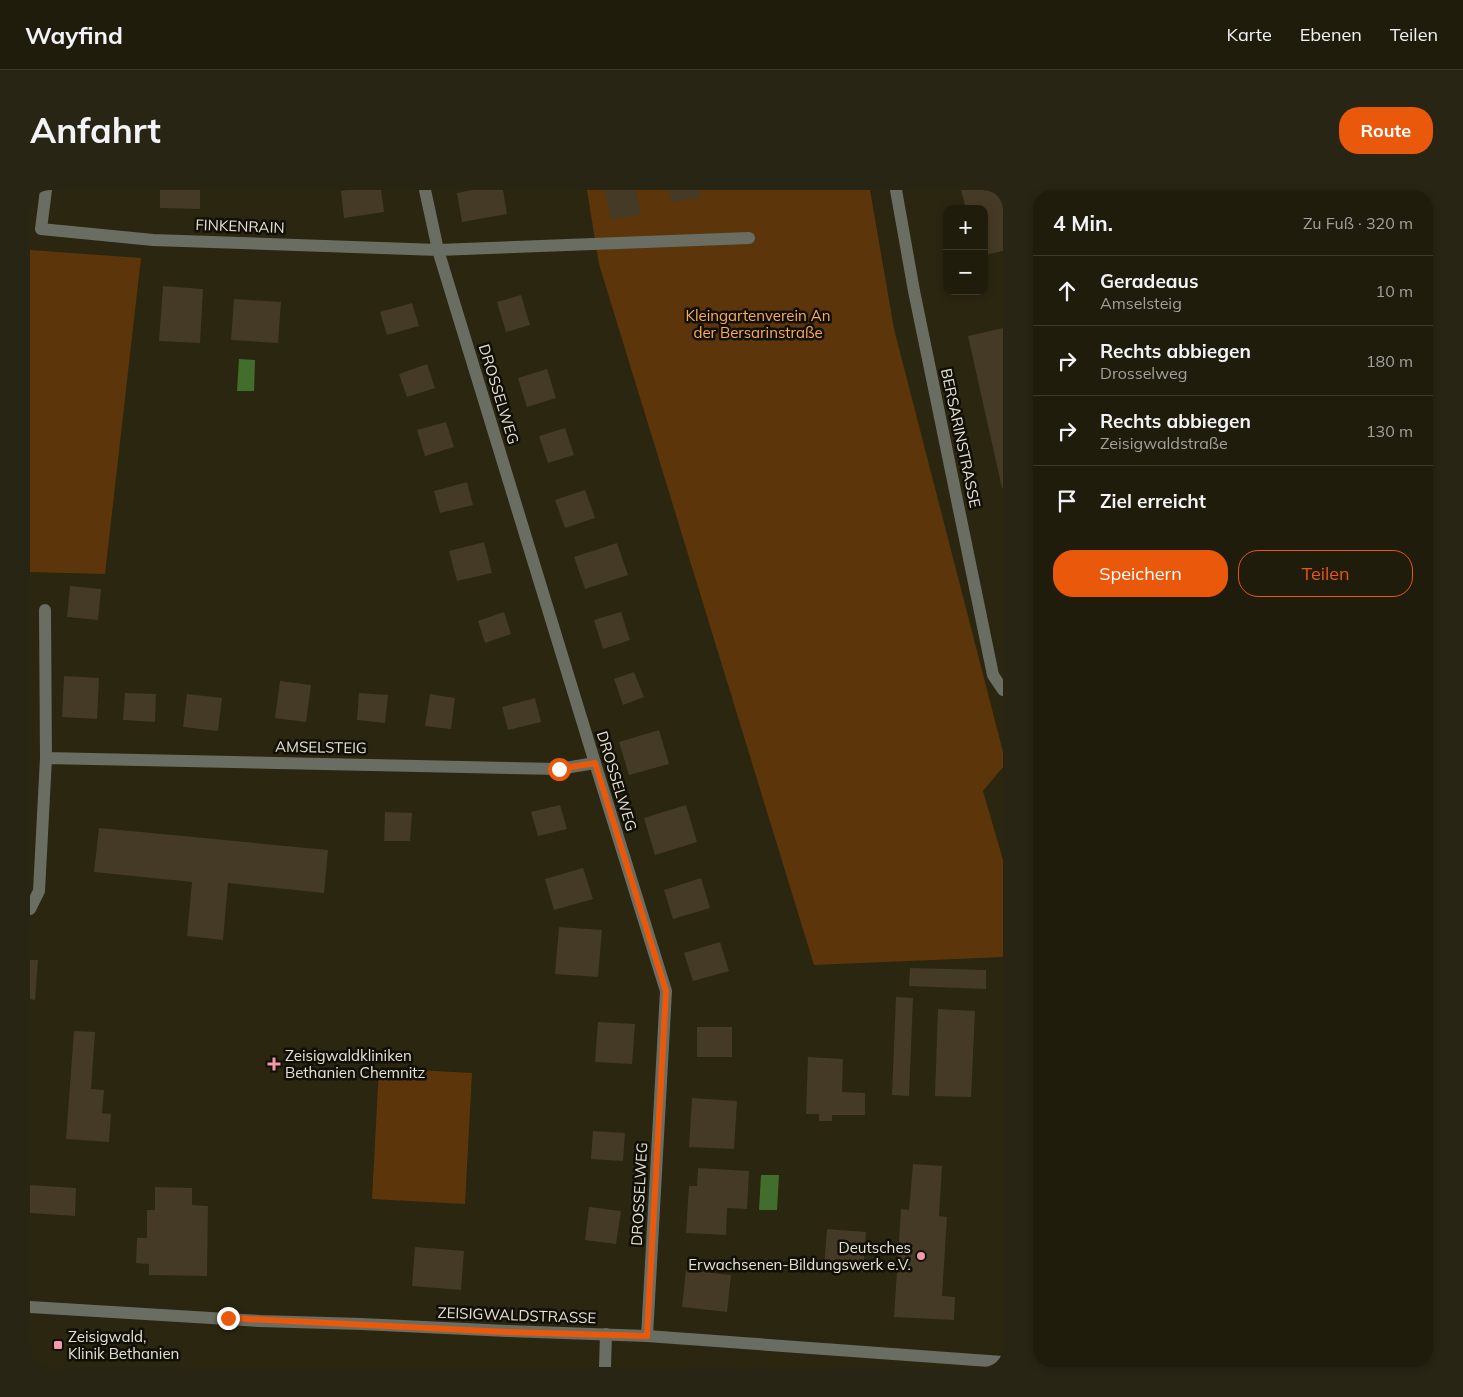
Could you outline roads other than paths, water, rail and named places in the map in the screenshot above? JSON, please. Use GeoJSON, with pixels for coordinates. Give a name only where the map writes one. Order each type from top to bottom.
{"type":"FeatureCollection","features":[{"type":"Feature","properties":{"kind":"street","name":"FINKENRAIN"},"geometry":{"type":"LineString","coordinates":[[46,190],[35,229],[153,240],[438,250]]}},
{"type":"Feature","properties":{"kind":"street","name":"DROSSELWEG"},"geometry":{"type":"LineString","coordinates":[[424,190],[438,250],[666,991],[647,1336]]}},
{"type":"Feature","properties":{"kind":"street","name":"BERSARINSTRASSE"},"geometry":{"type":"LineString","coordinates":[[896,190],[914,291],[993,676],[1003,690]]}},
{"type":"Feature","properties":{"kind":"street"},"geometry":{"type":"LineString","coordinates":[[438,250],[750,238]]}},
{"type":"Feature","properties":{"kind":"street"},"geometry":{"type":"LineString","coordinates":[[30,909],[40,891],[46,758],[45,610]]}},
{"type":"Feature","properties":{"kind":"street","name":"AMSELSTEIG"},"geometry":{"type":"LineString","coordinates":[[46,758],[559,769],[595,763]]}},
{"type":"Feature","properties":{"kind":"street","name":"ZEISIGWALDSTRASSE"},"geometry":{"type":"LineString","coordinates":[[30,1307],[269,1321],[507,1332],[647,1336],[1003,1362]]}},
{"type":"Feature","properties":{"kind":"street"},"geometry":{"type":"LineString","coordinates":[[605,1367],[606,1334]]}},
{"type":"Feature","properties":{"kind":"place","name":"Zeisigwaldkliniken Bethanien Chemnitz"},"geometry":{"type":"Point","coordinates":[274,1064]}},
{"type":"Feature","properties":{"kind":"place","name":"Deutsches Erwachsenen-Bildungswerk e.V."},"geometry":{"type":"Point","coordinates":[921,1256]}},
{"type":"Feature","properties":{"kind":"place","name":"Zeisigwald, Klinik Bethanien"},"geometry":{"type":"Point","coordinates":[58,1345]}},
{"type":"Feature","properties":{"kind":"park label","name":"Kleingartenverein An der Bersarinstraße"},"geometry":{"type":"Point","coordinates":[758,324]}}]}
